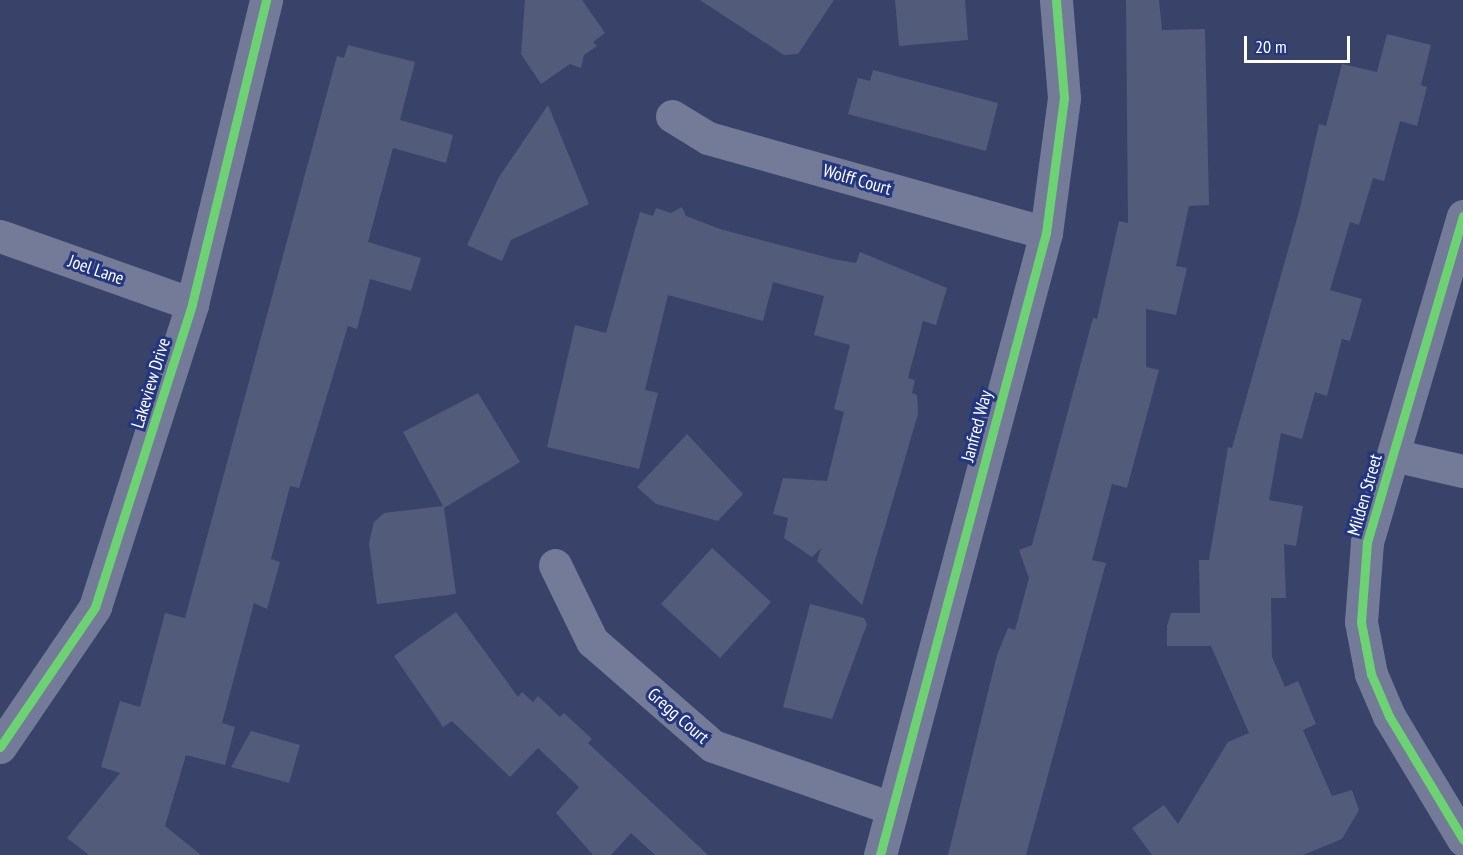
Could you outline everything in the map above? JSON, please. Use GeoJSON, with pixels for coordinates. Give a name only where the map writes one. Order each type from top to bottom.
{"type":"FeatureCollection","features":[{"type":"Feature","properties":{"kind":"street","name":"Lakeview Drive"},"geometry":{"type":"LineString","coordinates":[[0,747],[95,607],[192,304],[266,0]]}},
{"type":"Feature","properties":{"kind":"street","name":"Janfred Way"},"geometry":{"type":"LineString","coordinates":[[880,855],[1046,234],[1064,98],[1056,0]]}},
{"type":"Feature","properties":{"kind":"street","name":"Wolff Court"},"geometry":{"type":"LineString","coordinates":[[672,116],[708,138],[1046,234]]}},
{"type":"Feature","properties":{"kind":"street","name":"Milden Street"},"geometry":{"type":"LineString","coordinates":[[1463,216],[1367,542],[1361,622],[1371,674],[1389,716],[1463,839]]}},
{"type":"Feature","properties":{"kind":"street","name":"Joel Lane"},"geometry":{"type":"LineString","coordinates":[[0,236],[192,304]]}},
{"type":"Feature","properties":{"kind":"street"},"geometry":{"type":"LineString","coordinates":[[1393,455],[1463,471]]}},
{"type":"Feature","properties":{"kind":"street","name":"Gregg Court"},"geometry":{"type":"LineString","coordinates":[[555,565],[592,641],[713,746],[891,808]]}},
{"type":"Feature","properties":{"kind":"street"},"geometry":{"type":"LineString","coordinates":[[1448,855],[1463,844]]}},
{"type":"Feature","properties":{"kind":"building"},"geometry":{"type":"Polygon","coordinates":[[[525,0],[582,0],[605,33],[593,42],[597,46],[584,55],[581,68],[570,64],[541,84],[521,54],[525,0]]]}},
{"type":"Feature","properties":{"kind":"building"},"geometry":{"type":"Polygon","coordinates":[[[700,0],[834,0],[798,54],[784,55],[700,0]]]}},
{"type":"Feature","properties":{"kind":"building"},"geometry":{"type":"Polygon","coordinates":[[[895,0],[965,0],[968,40],[899,46],[895,0]]]}},
{"type":"Feature","properties":{"kind":"building"},"geometry":{"type":"Polygon","coordinates":[[[1126,0],[1159,0],[1162,30],[1205,29],[1209,205],[1189,206],[1176,266],[1187,268],[1176,315],[1146,309],[1146,367],[1159,370],[1127,488],[1112,484],[1092,560],[1106,563],[1026,855],[948,855],[997,655],[1008,628],[1015,630],[1029,578],[1019,550],[1032,545],[1093,318],[1097,319],[1119,221],[1128,223],[1126,0]]]}},
{"type":"Feature","properties":{"kind":"building"},"geometry":{"type":"Polygon","coordinates":[[[1387,34],[1431,45],[1421,85],[1427,87],[1417,126],[1400,121],[1384,181],[1373,178],[1359,225],[1350,222],[1330,290],[1362,299],[1350,341],[1342,339],[1327,396],[1315,392],[1302,439],[1281,433],[1269,500],[1303,506],[1296,546],[1284,544],[1286,598],[1271,598],[1272,657],[1285,687],[1298,681],[1316,724],[1303,730],[1332,796],[1352,790],[1359,810],[1342,839],[1303,855],[1152,855],[1132,828],[1164,805],[1178,824],[1228,742],[1249,733],[1211,646],[1167,646],[1167,626],[1171,613],[1200,613],[1199,560],[1209,560],[1228,447],[1232,448],[1300,208],[1319,124],[1326,126],[1342,64],[1377,72],[1387,34]]]}},
{"type":"Feature","properties":{"kind":"building"},"geometry":{"type":"Polygon","coordinates":[[[348,45],[415,62],[400,120],[453,135],[446,163],[393,148],[368,242],[421,258],[411,291],[370,279],[357,329],[348,326],[299,488],[290,486],[271,559],[280,562],[267,609],[254,603],[222,723],[235,727],[225,765],[186,755],[165,826],[201,855],[89,855],[67,838],[120,773],[101,767],[120,701],[140,707],[165,613],[185,618],[337,56],[344,58],[348,45]]]}},
{"type":"Feature","properties":{"kind":"building"},"geometry":{"type":"Polygon","coordinates":[[[873,70],[998,103],[986,151],[848,114],[858,78],[870,81],[873,70]]]}},
{"type":"Feature","properties":{"kind":"building"},"geometry":{"type":"Polygon","coordinates":[[[548,105],[589,204],[511,240],[502,261],[467,245],[499,177],[548,105]]]}},
{"type":"Feature","properties":{"kind":"building"},"geometry":{"type":"Polygon","coordinates":[[[682,207],[686,216],[720,229],[856,263],[860,252],[947,288],[936,325],[923,321],[908,378],[915,380],[912,393],[917,395],[918,414],[862,605],[817,561],[821,548],[812,557],[784,538],[788,518],[773,514],[783,478],[827,481],[844,412],[834,409],[850,345],[814,335],[824,296],[773,282],[763,321],[668,295],[645,390],[658,393],[639,469],[547,447],[575,325],[606,333],[640,212],[653,216],[656,208],[671,213],[682,207]]]}},
{"type":"Feature","properties":{"kind":"building"},"geometry":{"type":"Polygon","coordinates":[[[478,393],[520,462],[444,508],[456,594],[377,604],[369,543],[374,522],[384,513],[443,506],[403,432],[478,393]]]}},
{"type":"Feature","properties":{"kind":"building"},"geometry":{"type":"Polygon","coordinates":[[[687,434],[743,494],[718,521],[656,504],[637,487],[687,434]]]}},
{"type":"Feature","properties":{"kind":"building"},"geometry":{"type":"Polygon","coordinates":[[[712,548],[771,602],[720,658],[661,604],[712,548]]]}},
{"type":"Feature","properties":{"kind":"building"},"geometry":{"type":"Polygon","coordinates":[[[810,604],[864,618],[867,624],[832,719],[783,707],[810,604]]]}},
{"type":"Feature","properties":{"kind":"building"},"geometry":{"type":"Polygon","coordinates":[[[456,612],[518,697],[522,692],[533,702],[538,696],[560,717],[564,713],[592,739],[588,743],[708,855],[655,855],[631,833],[611,855],[593,855],[556,813],[579,787],[538,748],[510,777],[452,721],[443,727],[394,656],[456,612]]]}},
{"type":"Feature","properties":{"kind":"building"},"geometry":{"type":"Polygon","coordinates":[[[251,731],[300,745],[289,783],[231,767],[251,731]]]}},
{"type":"Feature","properties":{"kind":"cycle path"},"geometry":{"type":"LineString","coordinates":[[0,747],[95,607],[192,304],[266,0]]}},
{"type":"Feature","properties":{"kind":"cycle path"},"geometry":{"type":"LineString","coordinates":[[880,855],[1046,233],[1064,98],[1056,0]]}},
{"type":"Feature","properties":{"kind":"cycle path"},"geometry":{"type":"LineString","coordinates":[[1463,216],[1367,542],[1361,622],[1371,674],[1389,716],[1463,839]]}}]}
